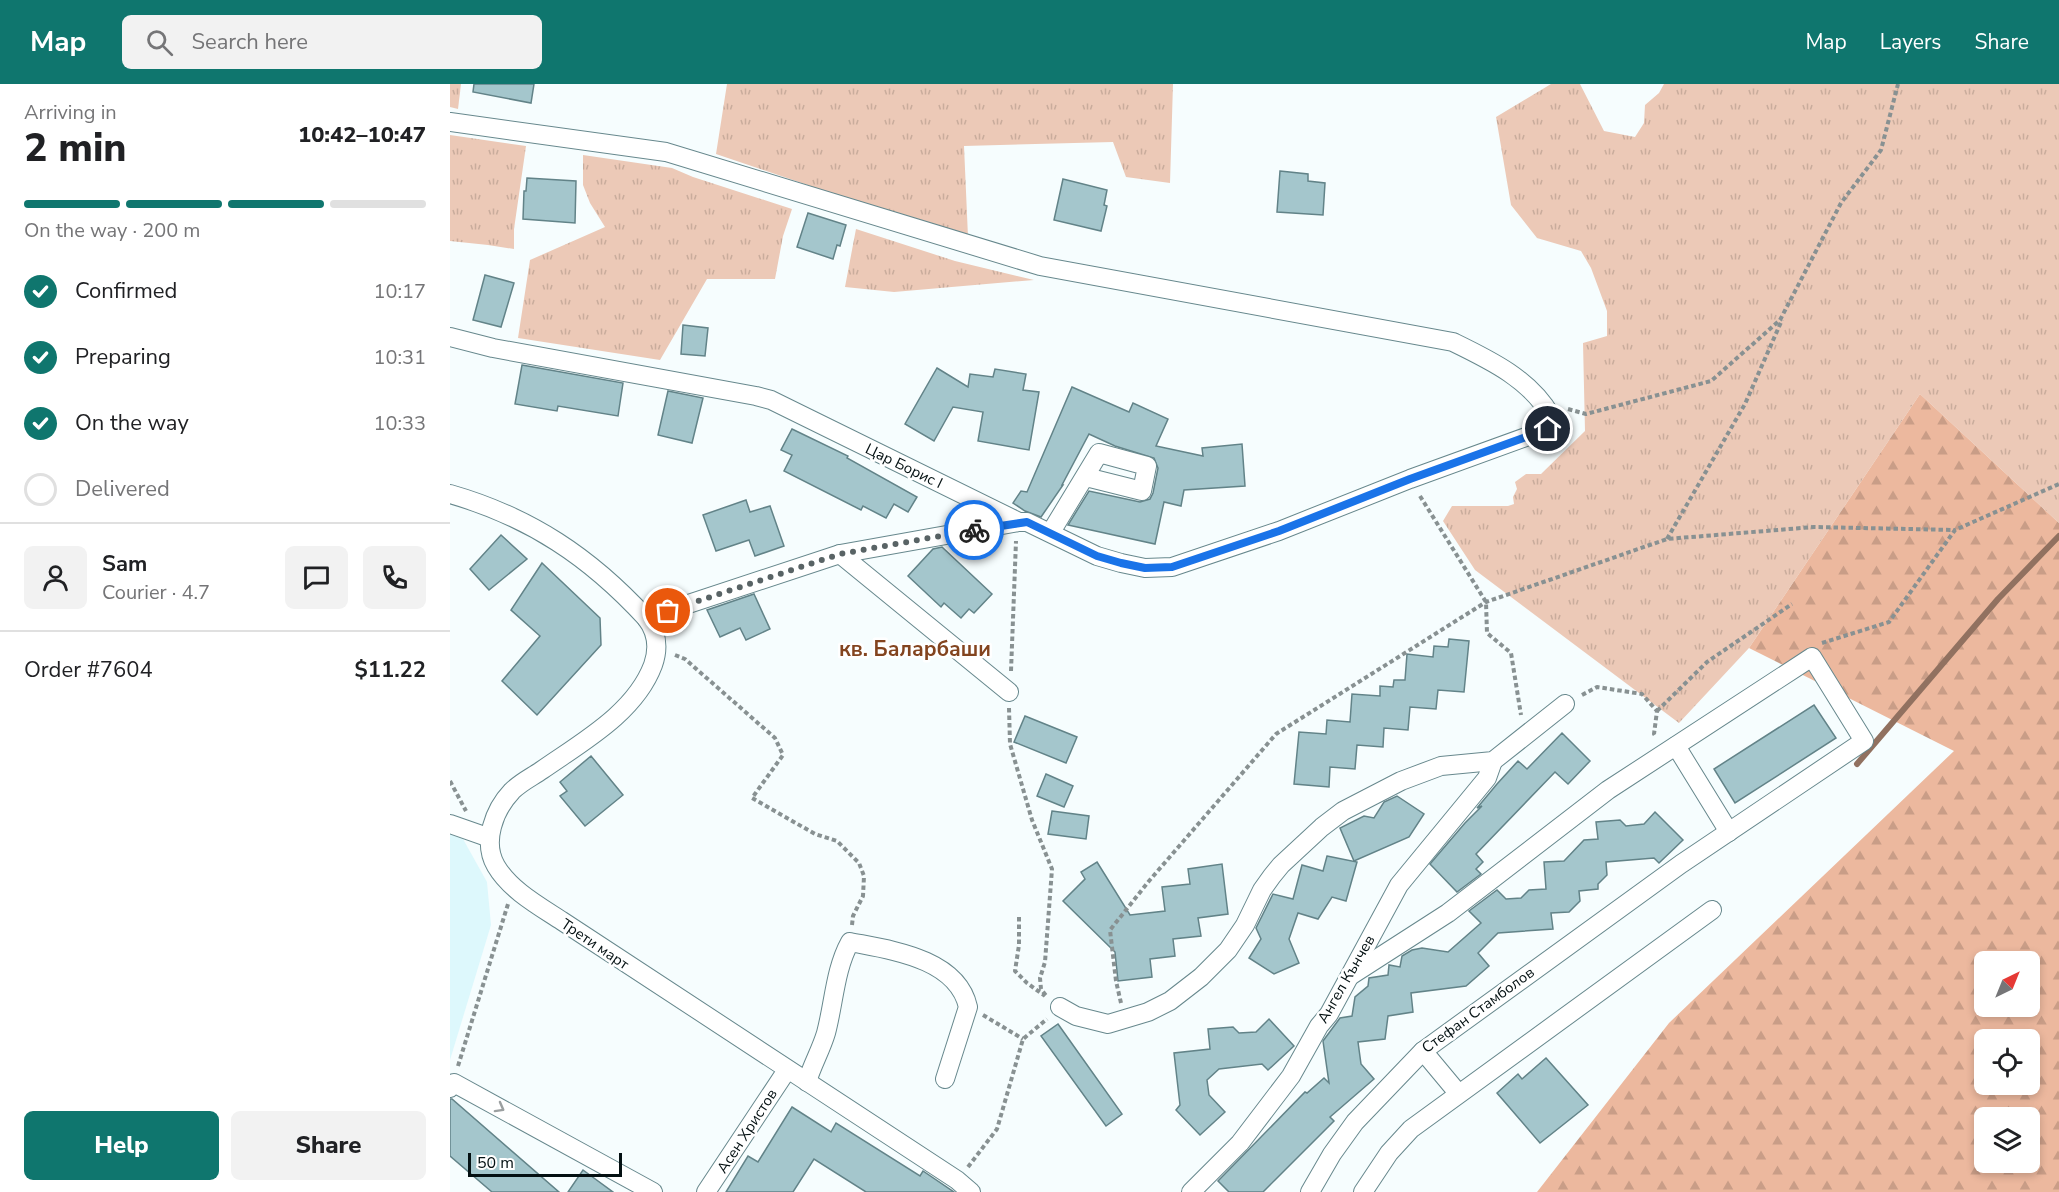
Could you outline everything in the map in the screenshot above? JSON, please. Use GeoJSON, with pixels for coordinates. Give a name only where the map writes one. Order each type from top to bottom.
{"type":"FeatureCollection","features":[{"type":"Feature","properties":{"kind":"street","name":"Цар Борис I"},"geometry":{"type":"LineString","coordinates":[[450,122],[666,152],[1040,267],[1453,342],[1492,361],[1528,386],[1551,416],[1548,429],[1410,479],[1279,531],[1210,555],[1159,569],[1137,567],[1097,556],[771,400],[493,348],[450,337]]}},
{"type":"Feature","properties":{"kind":"street"},"geometry":{"type":"LineString","coordinates":[[1051,532],[1086,477]]}},
{"type":"Feature","properties":{"kind":"street"},"geometry":{"type":"LineString","coordinates":[[450,494],[509,515],[548,535],[584,559],[606,577],[646,618],[655,633],[657,649]]}},
{"type":"Feature","properties":{"kind":"street"},"geometry":{"type":"LineString","coordinates":[[646,618],[840,554],[1023,522]]}},
{"type":"Feature","properties":{"kind":"street"},"geometry":{"type":"LineString","coordinates":[[840,554],[1009,692]]}},
{"type":"Feature","properties":{"kind":"street","name":"Трети март"},"geometry":{"type":"LineString","coordinates":[[657,649],[647,678],[627,705],[602,727],[512,791],[499,808],[490,838],[495,865],[513,886],[562,921],[957,1180],[971,1192]]}},
{"type":"Feature","properties":{"kind":"street","name":"Стефан Стамболов"},"geometry":{"type":"LineString","coordinates":[[1310,1192],[1332,1154],[1355,1122],[1423,1051],[1681,864],[1864,741],[1812,657],[1676,746]]}},
{"type":"Feature","properties":{"kind":"street"},"geometry":{"type":"LineString","coordinates":[[1054,1003],[1076,1016],[1108,1024],[1159,1007],[1201,977],[1228,950],[1245,926],[1262,890],[1281,865],[1343,811],[1401,781],[1441,766],[1493,761],[1565,704]]}},
{"type":"Feature","properties":{"kind":"street"},"geometry":{"type":"LineString","coordinates":[[1350,976],[1448,913],[1608,790],[1676,746],[1729,832]]}},
{"type":"Feature","properties":{"kind":"street","name":"Ангел Кънчев"},"geometry":{"type":"LineString","coordinates":[[1191,1192],[1240,1143],[1291,1076],[1350,976],[1399,885],[1486,778],[1493,761]]}},
{"type":"Feature","properties":{"kind":"street"},"geometry":{"type":"LineString","coordinates":[[450,824],[490,838]]}},
{"type":"Feature","properties":{"kind":"street"},"geometry":{"type":"LineString","coordinates":[[1364,1192],[1399,1140],[1411,1129],[1712,910]]}},
{"type":"Feature","properties":{"kind":"street"},"geometry":{"type":"LineString","coordinates":[[807,1082],[825,1035],[842,960],[850,942],[910,954],[931,964],[951,978],[966,996],[968,1007],[945,1079]]}},
{"type":"Feature","properties":{"kind":"street"},"geometry":{"type":"LineString","coordinates":[[1423,1051],[1458,1093]]}},
{"type":"Feature","properties":{"kind":"street","name":"Асен Христов"},"geometry":{"type":"LineString","coordinates":[[706,1192],[787,1070]]}},
{"type":"Feature","properties":{"kind":"street"},"geometry":{"type":"LineString","coordinates":[[452,1085],[653,1192]]}},
{"type":"Feature","properties":{"kind":"path"},"geometry":{"type":"LineString","coordinates":[[1563,406],[1586,414],[1712,381],[1780,320],[1841,203],[1881,150],[1898,84]]}},
{"type":"Feature","properties":{"kind":"path"},"geometry":{"type":"LineString","coordinates":[[1667,539],[1745,404],[1794,292]]}},
{"type":"Feature","properties":{"kind":"path"},"geometry":{"type":"LineString","coordinates":[[1410,479],[1486,602],[1486,633],[1511,653],[1524,736]]}},
{"type":"Feature","properties":{"kind":"path"},"geometry":{"type":"LineString","coordinates":[[1126,1019],[1116,981],[1110,930],[1156,872],[1276,734],[1486,602],[1667,539],[1814,527],[1955,530],[2059,484]]}},
{"type":"Feature","properties":{"kind":"path"},"geometry":{"type":"LineString","coordinates":[[1023,522],[1015,543],[1009,692],[1010,744],[1032,820],[1052,869],[1045,962],[1040,978],[1041,988],[1054,1003]]}},
{"type":"Feature","properties":{"kind":"path"},"geometry":{"type":"LineString","coordinates":[[1821,643],[1889,622],[1955,530]]}},
{"type":"Feature","properties":{"kind":"path"},"geometry":{"type":"LineString","coordinates":[[1676,746],[1661,746],[1654,734],[1657,711],[1707,662],[1792,604]]}},
{"type":"Feature","properties":{"kind":"path"},"geometry":{"type":"LineString","coordinates":[[657,649],[685,659],[775,738],[783,755],[752,798],[814,834],[837,841],[859,863],[864,876],[863,896],[854,916],[850,942]]}},
{"type":"Feature","properties":{"kind":"path"},"geometry":{"type":"LineString","coordinates":[[1565,704],[1597,687],[1642,694],[1657,711]]}},
{"type":"Feature","properties":{"kind":"path"},"geometry":{"type":"LineString","coordinates":[[1654,734],[1664,730]]}},
{"type":"Feature","properties":{"kind":"path"},"geometry":{"type":"LineString","coordinates":[[450,781],[468,816],[472,832]]}},
{"type":"Feature","properties":{"kind":"path"},"geometry":{"type":"LineString","coordinates":[[452,1085],[513,886]]}},
{"type":"Feature","properties":{"kind":"path"},"geometry":{"type":"LineString","coordinates":[[1019,917],[1019,945],[1015,970],[1027,983],[1054,1003]]}},
{"type":"Feature","properties":{"kind":"path"},"geometry":{"type":"LineString","coordinates":[[957,1180],[997,1129],[1023,1039],[1054,1003]]}},
{"type":"Feature","properties":{"kind":"path"},"geometry":{"type":"LineString","coordinates":[[968,1007],[1023,1039]]}},
{"type":"Feature","properties":{"kind":"shaded area"},"geometry":{"type":"Polygon","coordinates":[[[450,834],[463,839],[487,882],[491,925],[450,1060],[450,834]]]}},
{"type":"Feature","properties":{"kind":"green space"},"geometry":{"type":"Polygon","coordinates":[[[450,84],[461,84],[458,109],[450,107],[450,84]]]}},
{"type":"Feature","properties":{"kind":"green space"},"geometry":{"type":"Polygon","coordinates":[[[727,84],[1173,84],[1170,183],[1126,177],[1113,142],[964,146],[968,237],[716,154],[727,84]]]}},
{"type":"Feature","properties":{"kind":"green space"},"geometry":{"type":"Polygon","coordinates":[[[1551,84],[1580,84],[1604,131],[1635,137],[1644,123],[1645,105],[1659,93],[1664,84],[2059,84],[2059,523],[1920,394],[1749,648],[1679,723],[1475,570],[1443,521],[1452,506],[1508,506],[1514,504],[1513,497],[1517,489],[1515,482],[1526,474],[1541,474],[1585,431],[1583,343],[1607,336],[1607,311],[1591,268],[1581,251],[1537,238],[1511,205],[1496,117],[1551,84]]]}},
{"type":"Feature","properties":{"kind":"green space"},"geometry":{"type":"Polygon","coordinates":[[[450,135],[526,146],[514,229],[514,249],[450,241],[450,135]]]}},
{"type":"Feature","properties":{"kind":"green space"},"geometry":{"type":"Polygon","coordinates":[[[583,155],[672,168],[792,209],[783,236],[775,279],[707,279],[660,360],[518,338],[530,260],[605,227],[590,203],[583,185],[583,155]]]}},
{"type":"Feature","properties":{"kind":"green space"},"geometry":{"type":"Polygon","coordinates":[[[856,229],[955,261],[1034,280],[894,292],[845,287],[856,229]]]}},
{"type":"Feature","properties":{"kind":"green space"},"geometry":{"type":"Polygon","coordinates":[[[1920,394],[2059,523],[2059,1192],[1537,1192],[1669,1023],[1954,751],[1749,648],[1920,394]]]}},
{"type":"Feature","properties":{"kind":"building"},"geometry":{"type":"Polygon","coordinates":[[[474,84],[534,84],[531,103],[473,92],[474,84]]]}},
{"type":"Feature","properties":{"kind":"building"},"geometry":{"type":"Polygon","coordinates":[[[1280,171],[1308,174],[1308,181],[1325,183],[1323,215],[1277,212],[1280,171]]]}},
{"type":"Feature","properties":{"kind":"building"},"geometry":{"type":"Polygon","coordinates":[[[527,178],[576,181],[575,223],[523,219],[527,178]]]}},
{"type":"Feature","properties":{"kind":"building"},"geometry":{"type":"Polygon","coordinates":[[[1063,179],[1107,190],[1104,205],[1107,206],[1101,231],[1054,220],[1063,179]]]}},
{"type":"Feature","properties":{"kind":"building"},"geometry":{"type":"Polygon","coordinates":[[[808,213],[846,225],[840,246],[837,245],[833,259],[797,247],[808,213]]]}},
{"type":"Feature","properties":{"kind":"building"},"geometry":{"type":"Polygon","coordinates":[[[485,275],[514,283],[501,327],[473,320],[485,275]]]}},
{"type":"Feature","properties":{"kind":"building"},"geometry":{"type":"Polygon","coordinates":[[[683,325],[708,328],[705,356],[681,354],[683,325]]]}},
{"type":"Feature","properties":{"kind":"building"},"geometry":{"type":"Polygon","coordinates":[[[522,365],[623,383],[618,416],[558,406],[557,411],[515,404],[522,365]]]}},
{"type":"Feature","properties":{"kind":"building"},"geometry":{"type":"Polygon","coordinates":[[[937,368],[968,387],[970,374],[993,377],[995,369],[1026,374],[1023,390],[1039,392],[1029,450],[978,441],[983,412],[953,407],[934,441],[905,424],[937,368]]]}},
{"type":"Feature","properties":{"kind":"building"},"geometry":{"type":"Polygon","coordinates":[[[1072,387],[1129,412],[1133,403],[1168,419],[1156,446],[1203,456],[1202,448],[1242,444],[1245,486],[1184,490],[1181,506],[1164,502],[1155,544],[1068,525],[1089,491],[1140,502],[1150,499],[1153,493],[1158,468],[1154,458],[1115,446],[1089,434],[1063,485],[1041,517],[1025,511],[1013,503],[1021,491],[1027,492],[1072,387]]]}},
{"type":"Feature","properties":{"kind":"building"},"geometry":{"type":"Polygon","coordinates":[[[668,391],[703,398],[692,443],[658,435],[668,391]]]}},
{"type":"Feature","properties":{"kind":"building"},"geometry":{"type":"Polygon","coordinates":[[[792,429],[848,456],[847,458],[917,497],[908,512],[894,504],[886,518],[863,506],[861,510],[784,471],[792,455],[781,450],[792,429]]]}},
{"type":"Feature","properties":{"kind":"building"},"geometry":{"type":"Polygon","coordinates":[[[746,500],[750,512],[770,506],[784,546],[755,556],[749,540],[716,551],[703,515],[746,500]]]}},
{"type":"Feature","properties":{"kind":"building"},"geometry":{"type":"Polygon","coordinates":[[[501,535],[527,559],[489,590],[470,569],[501,535]]]}},
{"type":"Feature","properties":{"kind":"building"},"geometry":{"type":"Polygon","coordinates":[[[942,547],[992,594],[974,613],[969,609],[961,618],[944,603],[941,607],[908,576],[933,549],[942,547]]]}},
{"type":"Feature","properties":{"kind":"building"},"geometry":{"type":"Polygon","coordinates":[[[542,563],[600,618],[601,645],[537,715],[502,681],[540,636],[511,610],[542,563]]]}},
{"type":"Feature","properties":{"kind":"building"},"geometry":{"type":"Polygon","coordinates":[[[754,594],[770,629],[746,640],[740,628],[720,637],[707,610],[754,594]]]}},
{"type":"Feature","properties":{"kind":"building"},"geometry":{"type":"Polygon","coordinates":[[[1449,639],[1469,641],[1464,692],[1438,690],[1436,709],[1410,707],[1408,730],[1384,728],[1383,747],[1357,745],[1355,769],[1330,767],[1329,787],[1294,784],[1299,732],[1326,734],[1327,720],[1350,722],[1352,694],[1380,696],[1380,686],[1393,687],[1394,680],[1405,680],[1407,654],[1433,657],[1434,646],[1448,647],[1449,639]]]}},
{"type":"Feature","properties":{"kind":"building"},"geometry":{"type":"Polygon","coordinates":[[[1814,705],[1836,738],[1735,803],[1714,769],[1814,705]]]}},
{"type":"Feature","properties":{"kind":"building"},"geometry":{"type":"Polygon","coordinates":[[[1025,716],[1077,737],[1066,763],[1014,742],[1025,716]]]}},
{"type":"Feature","properties":{"kind":"building"},"geometry":{"type":"Polygon","coordinates":[[[1562,733],[1590,761],[1568,784],[1555,772],[1476,854],[1483,862],[1476,869],[1481,874],[1457,892],[1430,864],[1482,806],[1477,808],[1518,761],[1527,769],[1562,733]]]}},
{"type":"Feature","properties":{"kind":"building"},"geometry":{"type":"Polygon","coordinates":[[[591,756],[623,795],[585,826],[560,796],[567,791],[560,782],[591,756]]]}},
{"type":"Feature","properties":{"kind":"building"},"geometry":{"type":"Polygon","coordinates":[[[1046,774],[1073,786],[1064,807],[1037,796],[1046,774]]]}},
{"type":"Feature","properties":{"kind":"building"},"geometry":{"type":"Polygon","coordinates":[[[1397,796],[1424,814],[1409,837],[1354,861],[1340,828],[1364,816],[1374,818],[1384,802],[1397,796]]]}},
{"type":"Feature","properties":{"kind":"building"},"geometry":{"type":"Polygon","coordinates":[[[1052,811],[1089,816],[1086,839],[1048,834],[1052,811]]]}},
{"type":"Feature","properties":{"kind":"building"},"geometry":{"type":"Polygon","coordinates":[[[1655,812],[1683,840],[1659,863],[1654,858],[1606,862],[1607,875],[1598,884],[1598,889],[1579,891],[1580,901],[1569,912],[1551,913],[1553,929],[1498,933],[1478,953],[1489,966],[1466,986],[1411,993],[1413,1012],[1388,1016],[1385,1039],[1358,1042],[1361,1064],[1374,1079],[1330,1117],[1334,1121],[1263,1192],[1229,1192],[1218,1181],[1305,1092],[1307,1093],[1324,1078],[1329,1083],[1323,1041],[1340,1018],[1352,1016],[1355,997],[1368,986],[1369,978],[1388,975],[1389,965],[1400,967],[1402,956],[1412,950],[1422,948],[1448,952],[1481,923],[1469,911],[1497,890],[1506,899],[1521,898],[1529,890],[1546,889],[1544,862],[1564,861],[1584,840],[1598,839],[1596,822],[1620,820],[1626,826],[1644,824],[1655,812]]]}},
{"type":"Feature","properties":{"kind":"building"},"geometry":{"type":"Polygon","coordinates":[[[1327,856],[1357,862],[1346,901],[1332,897],[1318,919],[1298,913],[1289,939],[1299,963],[1274,974],[1249,958],[1261,939],[1256,928],[1273,894],[1293,899],[1302,865],[1323,871],[1327,856]]]}},
{"type":"Feature","properties":{"kind":"building"},"geometry":{"type":"Polygon","coordinates":[[[1097,862],[1130,915],[1165,911],[1162,887],[1190,884],[1188,869],[1222,864],[1228,914],[1198,918],[1201,936],[1173,939],[1175,956],[1150,959],[1152,977],[1118,981],[1115,952],[1063,901],[1085,879],[1081,872],[1097,862]]]}},
{"type":"Feature","properties":{"kind":"building"},"geometry":{"type":"Polygon","coordinates":[[[1269,1019],[1294,1046],[1268,1070],[1262,1064],[1219,1069],[1207,1080],[1209,1095],[1225,1112],[1200,1135],[1176,1110],[1180,1105],[1174,1053],[1210,1049],[1208,1029],[1233,1027],[1239,1033],[1256,1032],[1269,1019]]]}},
{"type":"Feature","properties":{"kind":"building"},"geometry":{"type":"Polygon","coordinates":[[[1058,1024],[1122,1114],[1106,1126],[1041,1036],[1058,1024]]]}},
{"type":"Feature","properties":{"kind":"building"},"geometry":{"type":"Polygon","coordinates":[[[1546,1058],[1588,1105],[1540,1143],[1497,1093],[1518,1074],[1522,1079],[1546,1058]]]}},
{"type":"Feature","properties":{"kind":"building"},"geometry":{"type":"Polygon","coordinates":[[[450,1099],[559,1192],[492,1192],[450,1156],[450,1099]]]}},
{"type":"Feature","properties":{"kind":"building"},"geometry":{"type":"Polygon","coordinates":[[[792,1107],[831,1132],[836,1123],[920,1176],[923,1171],[954,1192],[866,1192],[814,1159],[793,1192],[726,1192],[748,1156],[758,1162],[792,1107]]]}},
{"type":"Feature","properties":{"kind":"building"},"geometry":{"type":"Polygon","coordinates":[[[583,1170],[613,1192],[568,1192],[583,1170]]]}},
{"type":"Feature","properties":{"kind":"waterway"},"geometry":{"type":"LineString","coordinates":[[1857,764],[1998,599],[2059,536]]}},
{"type":"Feature","properties":{"kind":"way so far"},"geometry":{"type":"LineString","coordinates":[[668,611],[840,554],[974,530]]}},
{"type":"Feature","properties":{"kind":"district","name":"кв. Баларбаши"},"geometry":{"type":"Point","coordinates":[915,649]}},
{"type":"Feature","properties":{"kind":"route"},"geometry":{"type":"LineString","coordinates":[[974,530],[1027,522],[1097,556],[1145,568],[1172,567],[1279,531],[1410,479],[1548,429]]}}]}
